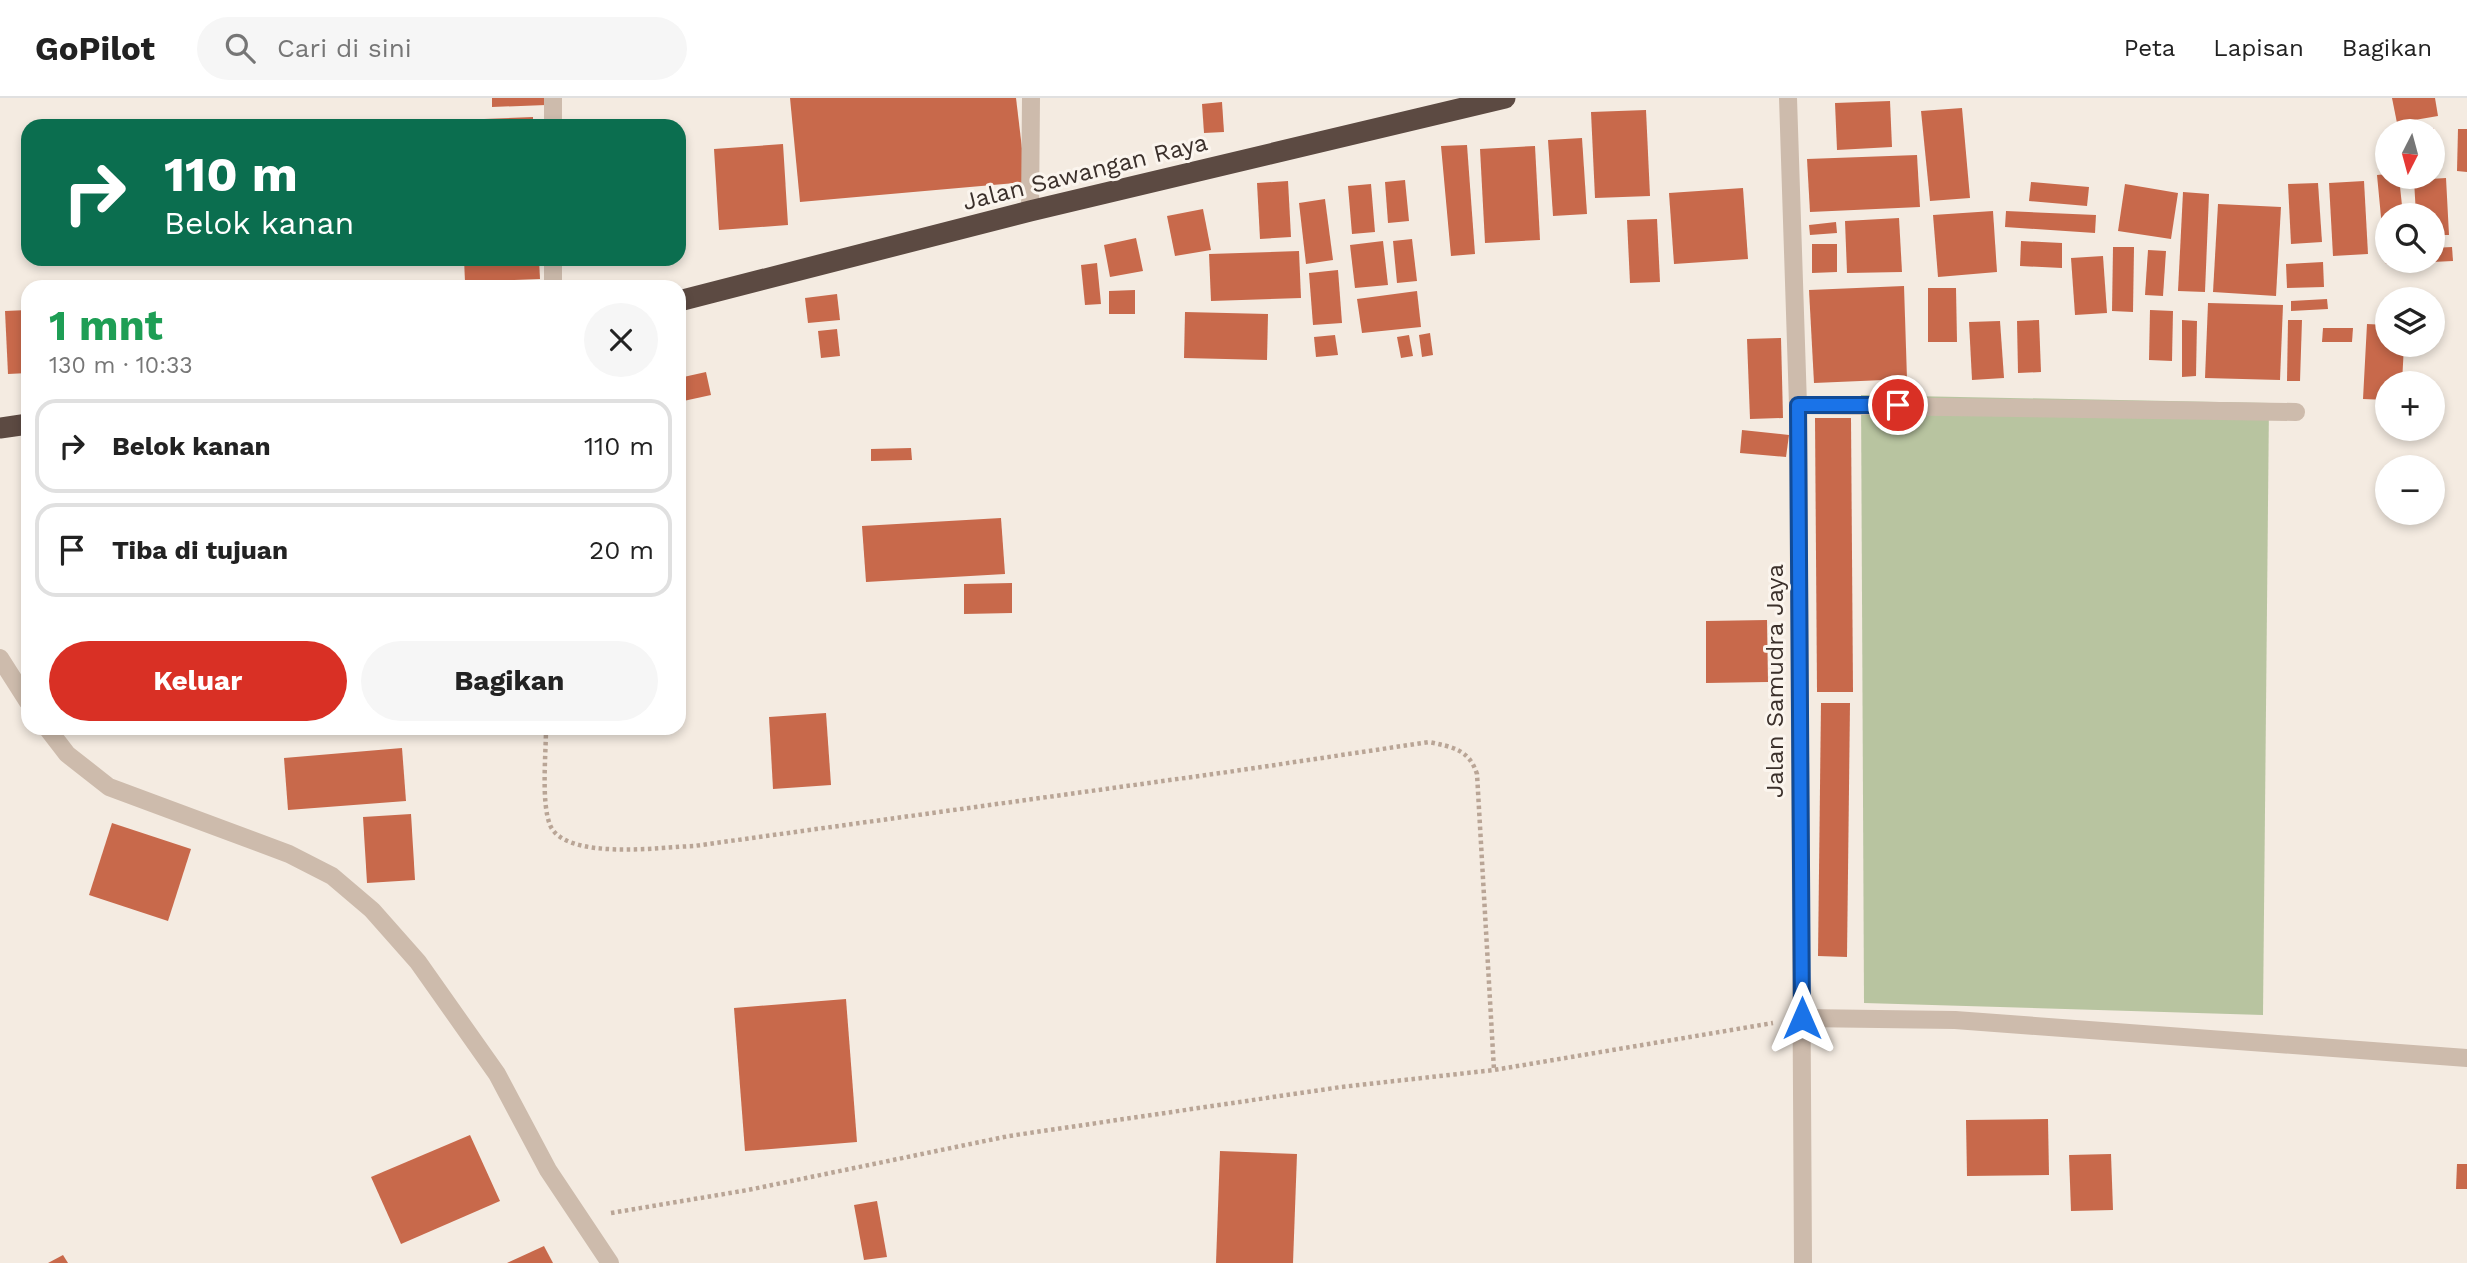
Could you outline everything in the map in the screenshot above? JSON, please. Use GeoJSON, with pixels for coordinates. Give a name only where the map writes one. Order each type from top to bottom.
{"type":"FeatureCollection","features":[{"type":"Feature","properties":{"kind":"highway","name":"Jalan Sawangan Raya"},"geometry":{"type":"LineString","coordinates":[[686,299],[1030,211],[1505,98]]}},
{"type":"Feature","properties":{"kind":"highway"},"geometry":{"type":"LineString","coordinates":[[0,428],[21,425]]}},
{"type":"Feature","properties":{"kind":"street"},"geometry":{"type":"LineString","coordinates":[[553,98],[553,119]]}},
{"type":"Feature","properties":{"kind":"street"},"geometry":{"type":"LineString","coordinates":[[1030,211],[1031,98]]}},
{"type":"Feature","properties":{"kind":"street","name":"Jalan Samudra Jaya"},"geometry":{"type":"LineString","coordinates":[[1788,98],[1798,405],[1802,1263]]}},
{"type":"Feature","properties":{"kind":"street"},"geometry":{"type":"LineString","coordinates":[[1798,405],[2296,412]]}},
{"type":"Feature","properties":{"kind":"street"},"geometry":{"type":"LineString","coordinates":[[0,658],[21,691]]}},
{"type":"Feature","properties":{"kind":"street"},"geometry":{"type":"LineString","coordinates":[[52,735],[67,754],[109,787],[289,854],[332,876],[372,910],[418,962],[497,1074],[548,1170],[610,1263]]}},
{"type":"Feature","properties":{"kind":"street"},"geometry":{"type":"LineString","coordinates":[[1802,1018],[1955,1020],[2467,1058]]}},
{"type":"Feature","properties":{"kind":"path"},"geometry":{"type":"LineString","coordinates":[[546,735],[546,808],[551,827],[572,843],[614,849],[694,846],[1228,772],[1429,741],[1450,747],[1464,753],[1473,761],[1477,774],[1494,1070]]}},
{"type":"Feature","properties":{"kind":"path"},"geometry":{"type":"LineString","coordinates":[[579,1218],[748,1190],[1009,1136],[1341,1087],[1494,1070],[1802,1018]]}},
{"type":"Feature","properties":{"kind":"green space"},"geometry":{"type":"Polygon","coordinates":[[[1861,395],[2269,403],[2263,1015],[1864,1003],[1861,395]]]}},
{"type":"Feature","properties":{"kind":"building"},"geometry":{"type":"Polygon","coordinates":[[[492,98],[546,98],[546,105],[492,107],[492,98]]]}},
{"type":"Feature","properties":{"kind":"building"},"geometry":{"type":"Polygon","coordinates":[[[790,98],[1016,98],[1026,182],[800,202],[790,98]]]}},
{"type":"Feature","properties":{"kind":"building"},"geometry":{"type":"Polygon","coordinates":[[[2392,98],[2435,98],[2438,116],[2396,119],[2392,98]]]}},
{"type":"Feature","properties":{"kind":"building"},"geometry":{"type":"Polygon","coordinates":[[[1890,101],[1892,147],[1837,150],[1835,103],[1890,101]]]}},
{"type":"Feature","properties":{"kind":"building"},"geometry":{"type":"Polygon","coordinates":[[[1222,102],[1224,132],[1204,133],[1202,104],[1222,102]]]}},
{"type":"Feature","properties":{"kind":"building"},"geometry":{"type":"Polygon","coordinates":[[[1962,108],[1970,198],[1930,201],[1921,111],[1962,108]]]}},
{"type":"Feature","properties":{"kind":"building"},"geometry":{"type":"Polygon","coordinates":[[[1646,110],[1650,196],[1595,198],[1591,112],[1646,110]]]}},
{"type":"Feature","properties":{"kind":"building"},"geometry":{"type":"Polygon","coordinates":[[[533,117],[533,119],[483,119],[533,117]]]}},
{"type":"Feature","properties":{"kind":"building"},"geometry":{"type":"Polygon","coordinates":[[[2458,129],[2467,129],[2467,172],[2457,171],[2458,129]]]}},
{"type":"Feature","properties":{"kind":"building"},"geometry":{"type":"Polygon","coordinates":[[[1582,138],[1587,214],[1553,216],[1548,140],[1582,138]]]}},
{"type":"Feature","properties":{"kind":"building"},"geometry":{"type":"Polygon","coordinates":[[[783,144],[788,225],[719,230],[714,149],[783,144]]]}},
{"type":"Feature","properties":{"kind":"building"},"geometry":{"type":"Polygon","coordinates":[[[1467,145],[1475,254],[1451,256],[1441,146],[1467,145]]]}},
{"type":"Feature","properties":{"kind":"building"},"geometry":{"type":"Polygon","coordinates":[[[1535,146],[1540,240],[1485,243],[1480,149],[1535,146]]]}},
{"type":"Feature","properties":{"kind":"building"},"geometry":{"type":"Polygon","coordinates":[[[1917,155],[1920,207],[1810,212],[1807,159],[1917,155]]]}},
{"type":"Feature","properties":{"kind":"building"},"geometry":{"type":"Polygon","coordinates":[[[2445,178],[2449,235],[2445,235],[2445,203],[2415,203],[2415,189],[2445,189],[2445,178]]]}},
{"type":"Feature","properties":{"kind":"building"},"geometry":{"type":"Polygon","coordinates":[[[1405,180],[1409,221],[1388,223],[1385,182],[1405,180]]]}},
{"type":"Feature","properties":{"kind":"building"},"geometry":{"type":"Polygon","coordinates":[[[1288,181],[1291,237],[1260,239],[1257,183],[1288,181]]]}},
{"type":"Feature","properties":{"kind":"building"},"geometry":{"type":"Polygon","coordinates":[[[2364,181],[2368,254],[2333,256],[2329,183],[2364,181]]]}},
{"type":"Feature","properties":{"kind":"building"},"geometry":{"type":"Polygon","coordinates":[[[2031,182],[2089,187],[2087,206],[2029,201],[2031,182]]]}},
{"type":"Feature","properties":{"kind":"building"},"geometry":{"type":"Polygon","coordinates":[[[2318,183],[2322,242],[2291,244],[2288,184],[2318,183]]]}},
{"type":"Feature","properties":{"kind":"building"},"geometry":{"type":"Polygon","coordinates":[[[1371,184],[1375,232],[1352,234],[1348,186],[1371,184]]]}},
{"type":"Feature","properties":{"kind":"building"},"geometry":{"type":"Polygon","coordinates":[[[2125,184],[2178,193],[2171,239],[2118,231],[2125,184]]]}},
{"type":"Feature","properties":{"kind":"building"},"geometry":{"type":"Polygon","coordinates":[[[1743,188],[1748,259],[1674,264],[1669,193],[1743,188]]]}},
{"type":"Feature","properties":{"kind":"building"},"geometry":{"type":"Polygon","coordinates":[[[2378,189],[2400,189],[2402,203],[2380,203],[2378,189]]]}},
{"type":"Feature","properties":{"kind":"building"},"geometry":{"type":"Polygon","coordinates":[[[2183,192],[2209,194],[2205,292],[2178,291],[2183,192]]]}},
{"type":"Feature","properties":{"kind":"building"},"geometry":{"type":"Polygon","coordinates":[[[1325,199],[1333,260],[1306,264],[1299,203],[1325,199]]]}},
{"type":"Feature","properties":{"kind":"building"},"geometry":{"type":"Polygon","coordinates":[[[2218,204],[2281,207],[2276,296],[2213,292],[2218,204]]]}},
{"type":"Feature","properties":{"kind":"building"},"geometry":{"type":"Polygon","coordinates":[[[1203,209],[1211,250],[1175,256],[1167,216],[1203,209]]]}},
{"type":"Feature","properties":{"kind":"building"},"geometry":{"type":"Polygon","coordinates":[[[1993,211],[1997,272],[1938,277],[1933,215],[1993,211]]]}},
{"type":"Feature","properties":{"kind":"building"},"geometry":{"type":"Polygon","coordinates":[[[2006,211],[2096,215],[2095,233],[2005,227],[2006,211]]]}},
{"type":"Feature","properties":{"kind":"building"},"geometry":{"type":"Polygon","coordinates":[[[1899,218],[1902,272],[1847,273],[1845,221],[1899,218]]]}},
{"type":"Feature","properties":{"kind":"building"},"geometry":{"type":"Polygon","coordinates":[[[1657,219],[1660,282],[1630,283],[1627,220],[1657,219]]]}},
{"type":"Feature","properties":{"kind":"building"},"geometry":{"type":"Polygon","coordinates":[[[1836,222],[1837,233],[1810,235],[1809,225],[1836,222]]]}},
{"type":"Feature","properties":{"kind":"building"},"geometry":{"type":"Polygon","coordinates":[[[1136,238],[1143,271],[1110,277],[1104,245],[1136,238]]]}},
{"type":"Feature","properties":{"kind":"building"},"geometry":{"type":"Polygon","coordinates":[[[1412,239],[1417,281],[1397,283],[1393,241],[1412,239]]]}},
{"type":"Feature","properties":{"kind":"building"},"geometry":{"type":"Polygon","coordinates":[[[1383,241],[1388,285],[1355,288],[1350,245],[1383,241]]]}},
{"type":"Feature","properties":{"kind":"building"},"geometry":{"type":"Polygon","coordinates":[[[2021,241],[2062,243],[2062,268],[2020,266],[2021,241]]]}},
{"type":"Feature","properties":{"kind":"building"},"geometry":{"type":"Polygon","coordinates":[[[1812,244],[1837,244],[1837,272],[1812,273],[1812,244]]]}},
{"type":"Feature","properties":{"kind":"building"},"geometry":{"type":"Polygon","coordinates":[[[2113,247],[2134,247],[2133,312],[2112,311],[2113,247]]]}},
{"type":"Feature","properties":{"kind":"building"},"geometry":{"type":"Polygon","coordinates":[[[2445,247],[2452,247],[2453,261],[2445,261],[2445,247]]]}},
{"type":"Feature","properties":{"kind":"building"},"geometry":{"type":"Polygon","coordinates":[[[2148,250],[2166,251],[2163,296],[2145,295],[2148,250]]]}},
{"type":"Feature","properties":{"kind":"building"},"geometry":{"type":"Polygon","coordinates":[[[1299,251],[1301,298],[1211,301],[1209,254],[1299,251]]]}},
{"type":"Feature","properties":{"kind":"building"},"geometry":{"type":"Polygon","coordinates":[[[2103,256],[2107,313],[2075,315],[2071,258],[2103,256]]]}},
{"type":"Feature","properties":{"kind":"building"},"geometry":{"type":"Polygon","coordinates":[[[2323,262],[2324,287],[2287,288],[2286,264],[2323,262]]]}},
{"type":"Feature","properties":{"kind":"building"},"geometry":{"type":"Polygon","coordinates":[[[1097,263],[1101,304],[1085,305],[1081,265],[1097,263]]]}},
{"type":"Feature","properties":{"kind":"building"},"geometry":{"type":"Polygon","coordinates":[[[464,266],[539,266],[540,279],[465,280],[464,266]]]}},
{"type":"Feature","properties":{"kind":"building"},"geometry":{"type":"Polygon","coordinates":[[[1338,270],[1342,323],[1313,325],[1309,273],[1338,270]]]}},
{"type":"Feature","properties":{"kind":"building"},"geometry":{"type":"Polygon","coordinates":[[[1904,286],[1907,379],[1814,383],[1809,290],[1904,286]]]}},
{"type":"Feature","properties":{"kind":"building"},"geometry":{"type":"Polygon","coordinates":[[[1928,288],[1956,288],[1957,342],[1928,342],[1928,288]]]}},
{"type":"Feature","properties":{"kind":"building"},"geometry":{"type":"Polygon","coordinates":[[[1135,290],[1135,314],[1109,314],[1109,291],[1135,290]]]}},
{"type":"Feature","properties":{"kind":"building"},"geometry":{"type":"Polygon","coordinates":[[[1417,291],[1421,327],[1362,333],[1357,299],[1417,291]]]}},
{"type":"Feature","properties":{"kind":"building"},"geometry":{"type":"Polygon","coordinates":[[[837,294],[840,320],[808,323],[805,298],[837,294]]]}},
{"type":"Feature","properties":{"kind":"building"},"geometry":{"type":"Polygon","coordinates":[[[2327,299],[2328,309],[2291,311],[2291,301],[2327,299]]]}},
{"type":"Feature","properties":{"kind":"building"},"geometry":{"type":"Polygon","coordinates":[[[2208,303],[2283,305],[2280,380],[2205,378],[2208,303]]]}},
{"type":"Feature","properties":{"kind":"building"},"geometry":{"type":"Polygon","coordinates":[[[21,310],[21,373],[8,374],[5,311],[21,310]]]}},
{"type":"Feature","properties":{"kind":"building"},"geometry":{"type":"Polygon","coordinates":[[[2150,310],[2173,311],[2172,361],[2149,360],[2150,310]]]}},
{"type":"Feature","properties":{"kind":"building"},"geometry":{"type":"Polygon","coordinates":[[[1185,312],[1268,314],[1267,360],[1184,358],[1185,312]]]}},
{"type":"Feature","properties":{"kind":"building"},"geometry":{"type":"Polygon","coordinates":[[[2039,320],[2041,372],[2018,373],[2017,321],[2039,320]]]}},
{"type":"Feature","properties":{"kind":"building"},"geometry":{"type":"Polygon","coordinates":[[[2182,320],[2197,321],[2196,376],[2182,377],[2182,320]]]}},
{"type":"Feature","properties":{"kind":"building"},"geometry":{"type":"Polygon","coordinates":[[[2288,320],[2302,320],[2300,381],[2287,381],[2288,320]]]}},
{"type":"Feature","properties":{"kind":"building"},"geometry":{"type":"Polygon","coordinates":[[[2000,321],[2004,378],[1972,380],[1969,322],[2000,321]]]}},
{"type":"Feature","properties":{"kind":"building"},"geometry":{"type":"Polygon","coordinates":[[[2367,324],[2375,324],[2375,357],[2403,357],[2403,371],[2375,371],[2375,400],[2363,399],[2367,324]]]}},
{"type":"Feature","properties":{"kind":"building"},"geometry":{"type":"Polygon","coordinates":[[[2323,328],[2353,328],[2352,342],[2322,342],[2323,328]]]}},
{"type":"Feature","properties":{"kind":"building"},"geometry":{"type":"Polygon","coordinates":[[[837,329],[840,356],[821,358],[818,331],[837,329]]]}},
{"type":"Feature","properties":{"kind":"building"},"geometry":{"type":"Polygon","coordinates":[[[1430,333],[1433,355],[1422,357],[1419,335],[1430,333]]]}},
{"type":"Feature","properties":{"kind":"building"},"geometry":{"type":"Polygon","coordinates":[[[1335,335],[1338,355],[1316,357],[1314,337],[1335,335]]]}},
{"type":"Feature","properties":{"kind":"building"},"geometry":{"type":"Polygon","coordinates":[[[1409,335],[1413,356],[1401,358],[1397,337],[1409,335]]]}},
{"type":"Feature","properties":{"kind":"building"},"geometry":{"type":"Polygon","coordinates":[[[1781,338],[1783,418],[1750,419],[1747,339],[1781,338]]]}},
{"type":"Feature","properties":{"kind":"building"},"geometry":{"type":"Polygon","coordinates":[[[706,372],[711,395],[686,400],[686,376],[706,372]]]}},
{"type":"Feature","properties":{"kind":"building"},"geometry":{"type":"Polygon","coordinates":[[[1815,418],[1851,418],[1853,692],[1817,692],[1815,418]]]}},
{"type":"Feature","properties":{"kind":"building"},"geometry":{"type":"Polygon","coordinates":[[[1742,430],[1789,435],[1786,457],[1740,453],[1742,430]]]}},
{"type":"Feature","properties":{"kind":"building"},"geometry":{"type":"Polygon","coordinates":[[[911,448],[912,460],[871,461],[871,449],[911,448]]]}},
{"type":"Feature","properties":{"kind":"building"},"geometry":{"type":"Polygon","coordinates":[[[1001,518],[1005,574],[866,582],[862,526],[1001,518]]]}},
{"type":"Feature","properties":{"kind":"building"},"geometry":{"type":"Polygon","coordinates":[[[1012,583],[1012,613],[964,614],[964,584],[1012,583]]]}},
{"type":"Feature","properties":{"kind":"building"},"geometry":{"type":"Polygon","coordinates":[[[1767,620],[1768,682],[1706,683],[1706,621],[1767,620]]]}},
{"type":"Feature","properties":{"kind":"building"},"geometry":{"type":"Polygon","coordinates":[[[1821,703],[1850,703],[1847,957],[1818,956],[1821,703]]]}},
{"type":"Feature","properties":{"kind":"building"},"geometry":{"type":"Polygon","coordinates":[[[826,713],[831,785],[773,789],[769,717],[826,713]]]}},
{"type":"Feature","properties":{"kind":"building"},"geometry":{"type":"Polygon","coordinates":[[[402,748],[406,801],[288,810],[284,758],[402,748]]]}},
{"type":"Feature","properties":{"kind":"building"},"geometry":{"type":"Polygon","coordinates":[[[411,814],[415,880],[367,883],[363,817],[411,814]]]}},
{"type":"Feature","properties":{"kind":"building"},"geometry":{"type":"Polygon","coordinates":[[[112,823],[191,849],[168,921],[89,895],[112,823]]]}},
{"type":"Feature","properties":{"kind":"building"},"geometry":{"type":"Polygon","coordinates":[[[846,999],[857,1142],[745,1151],[734,1008],[846,999]]]}},
{"type":"Feature","properties":{"kind":"building"},"geometry":{"type":"Polygon","coordinates":[[[2048,1119],[2049,1175],[1967,1176],[1966,1120],[2048,1119]]]}},
{"type":"Feature","properties":{"kind":"building"},"geometry":{"type":"Polygon","coordinates":[[[470,1135],[500,1201],[401,1244],[371,1177],[470,1135]]]}},
{"type":"Feature","properties":{"kind":"building"},"geometry":{"type":"Polygon","coordinates":[[[1220,1151],[1297,1154],[1293,1263],[1216,1263],[1220,1151]]]}},
{"type":"Feature","properties":{"kind":"building"},"geometry":{"type":"Polygon","coordinates":[[[2111,1154],[2113,1210],[2071,1211],[2069,1155],[2111,1154]]]}},
{"type":"Feature","properties":{"kind":"building"},"geometry":{"type":"Polygon","coordinates":[[[2457,1164],[2467,1164],[2467,1189],[2456,1189],[2457,1164]]]}},
{"type":"Feature","properties":{"kind":"building"},"geometry":{"type":"Polygon","coordinates":[[[877,1201],[887,1257],[864,1260],[854,1205],[877,1201]]]}},
{"type":"Feature","properties":{"kind":"building"},"geometry":{"type":"Polygon","coordinates":[[[544,1246],[553,1263],[507,1263],[544,1246]]]}},
{"type":"Feature","properties":{"kind":"building"},"geometry":{"type":"Polygon","coordinates":[[[63,1255],[68,1263],[48,1263],[63,1255]]]}},
{"type":"Feature","properties":{"kind":"route"},"geometry":{"type":"LineString","coordinates":[[1802,1018],[1798,405],[1898,405]]}}]}
